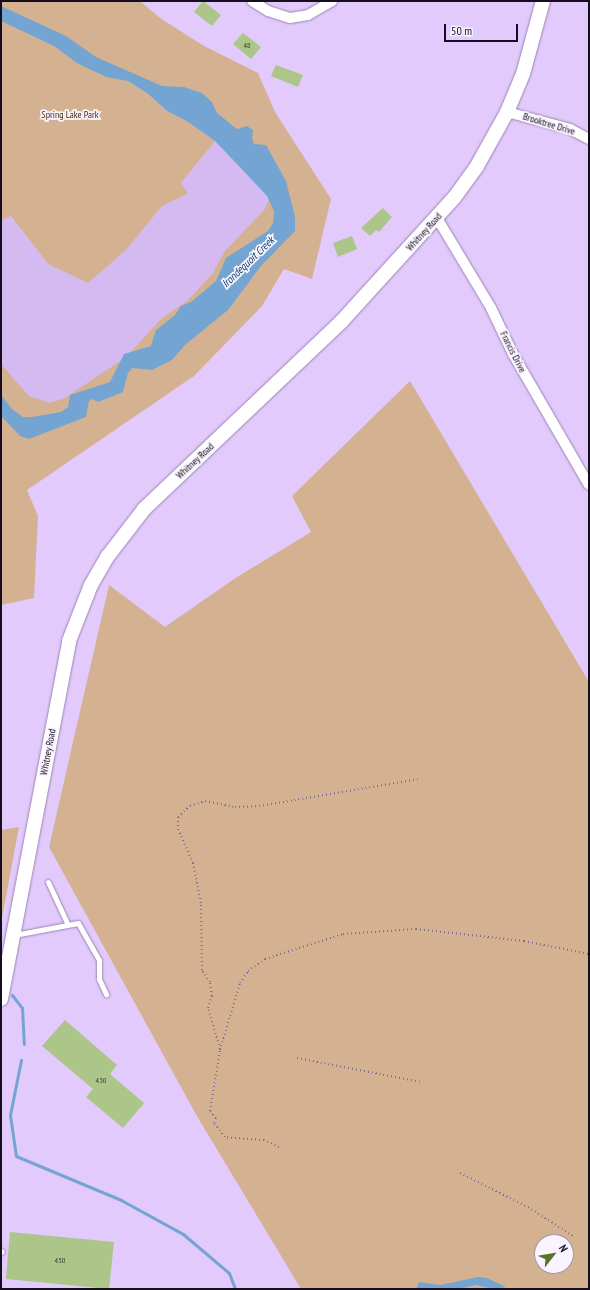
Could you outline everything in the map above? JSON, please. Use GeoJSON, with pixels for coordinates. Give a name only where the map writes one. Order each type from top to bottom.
{"type":"FeatureCollection","features":[{"type":"Feature","properties":{"kind":"main road","name":"Whitney Road"},"geometry":{"type":"LineString","coordinates":[[1,999],[69,641],[79,612],[108,556],[144,509],[295,368],[437,218],[477,166],[507,112],[522,74],[543,1]]}},
{"type":"Feature","properties":{"kind":"street"},"geometry":{"type":"LineString","coordinates":[[252,1],[268,11],[290,18],[308,14],[332,1]]}},
{"type":"Feature","properties":{"kind":"street","name":"Brooktree Drive"},"geometry":{"type":"LineString","coordinates":[[507,112],[570,129],[589,139]]}},
{"type":"Feature","properties":{"kind":"street","name":"Francis Drive"},"geometry":{"type":"LineString","coordinates":[[437,218],[491,308],[513,354],[589,485]]}},
{"type":"Feature","properties":{"kind":"lane"},"geometry":{"type":"LineString","coordinates":[[48,882],[67,923]]}},
{"type":"Feature","properties":{"kind":"lane"},"geometry":{"type":"LineString","coordinates":[[13,936],[67,923],[74,922],[80,925],[96,954],[101,969],[99,979],[106,994]]}},
{"type":"Feature","properties":{"kind":"path"},"geometry":{"type":"LineString","coordinates":[[220,1050],[208,1008],[212,996],[210,982],[202,970],[201,903],[194,863],[178,830],[178,817],[190,806],[205,801],[235,807],[259,806],[418,779]]}},
{"type":"Feature","properties":{"kind":"path"},"geometry":{"type":"LineString","coordinates":[[279,1147],[264,1140],[225,1137],[214,1123],[216,1118],[210,1111],[220,1050],[240,983],[248,971],[274,954],[343,934],[416,929],[524,941],[589,954]]}},
{"type":"Feature","properties":{"kind":"path"},"geometry":{"type":"LineString","coordinates":[[297,1058],[420,1082]]}},
{"type":"Feature","properties":{"kind":"path"},"geometry":{"type":"LineString","coordinates":[[460,1173],[528,1207],[570,1234]]}},
{"type":"Feature","properties":{"kind":"shaded area"},"geometry":{"type":"Polygon","coordinates":[[[215,141],[267,196],[274,211],[220,272],[115,371],[61,412],[1,395],[1,221],[11,216],[48,264],[126,250],[215,141]]]}},
{"type":"Feature","properties":{"kind":"green space","name":"Spring Lake Park"},"geometry":{"type":"Polygon","coordinates":[[[1,1],[140,1],[160,18],[204,46],[258,73],[275,112],[331,199],[312,279],[284,269],[262,306],[194,376],[27,490],[38,516],[34,598],[1,605],[1,364],[29,396],[49,403],[63,399],[125,358],[162,318],[187,301],[213,273],[224,252],[265,209],[273,189],[205,117],[133,84],[148,94],[167,111],[188,122],[215,141],[181,183],[187,194],[162,206],[126,250],[88,283],[48,264],[11,216],[1,221],[1,1]]]}},
{"type":"Feature","properties":{"kind":"green space"},"geometry":{"type":"Polygon","coordinates":[[[410,381],[589,682],[589,1289],[301,1289],[198,1118],[49,847],[109,585],[165,627],[234,579],[311,532],[292,496],[410,381]]]}},
{"type":"Feature","properties":{"kind":"green space"},"geometry":{"type":"Polygon","coordinates":[[[19,827],[1,923],[1,830],[19,827]]]}},
{"type":"Feature","properties":{"kind":"water","name":"Irondequoit Creek"},"geometry":{"type":"Polygon","coordinates":[[[1,6],[66,36],[96,57],[162,86],[184,87],[202,93],[212,102],[217,113],[237,129],[247,126],[253,130],[252,138],[254,144],[266,145],[286,181],[295,217],[295,231],[261,266],[228,310],[185,345],[172,360],[152,370],[132,368],[128,373],[123,392],[98,402],[92,399],[89,401],[86,417],[29,439],[20,436],[1,416],[1,395],[12,409],[23,417],[32,417],[61,412],[68,407],[70,395],[110,382],[124,354],[151,346],[156,330],[175,315],[181,306],[191,302],[216,281],[226,258],[268,231],[273,223],[274,211],[267,196],[215,141],[188,122],[167,111],[148,94],[128,81],[106,77],[77,63],[54,46],[1,21],[1,6]]]}},
{"type":"Feature","properties":{"kind":"water"},"geometry":{"type":"Polygon","coordinates":[[[478,1277],[487,1278],[506,1287],[494,1289],[476,1285],[459,1289],[416,1289],[419,1282],[440,1285],[478,1277]]]}},
{"type":"Feature","properties":{"kind":"building"},"geometry":{"type":"Polygon","coordinates":[[[203,1],[221,15],[212,26],[194,12],[203,1]]]}},
{"type":"Feature","properties":{"kind":"building"},"geometry":{"type":"Polygon","coordinates":[[[243,33],[261,47],[251,59],[233,44],[243,33]]]}},
{"type":"Feature","properties":{"kind":"building"},"geometry":{"type":"Polygon","coordinates":[[[276,65],[303,75],[298,87],[271,76],[276,65]]]}},
{"type":"Feature","properties":{"kind":"building"},"geometry":{"type":"Polygon","coordinates":[[[383,208],[392,217],[379,232],[376,230],[370,236],[361,228],[383,208]]]}},
{"type":"Feature","properties":{"kind":"building"},"geometry":{"type":"Polygon","coordinates":[[[352,236],[357,249],[338,257],[333,243],[352,236]]]}},
{"type":"Feature","properties":{"kind":"building"},"geometry":{"type":"Polygon","coordinates":[[[65,1020],[117,1065],[110,1074],[144,1103],[123,1128],[86,1097],[93,1089],[42,1046],[65,1020]]]}},
{"type":"Feature","properties":{"kind":"building"},"geometry":{"type":"Polygon","coordinates":[[[10,1232],[114,1242],[109,1289],[6,1279],[10,1232]]]}},
{"type":"Feature","properties":{"kind":"waterway"},"geometry":{"type":"LineString","coordinates":[[12,995],[22,1008],[24,1044]]}},
{"type":"Feature","properties":{"kind":"waterway"},"geometry":{"type":"LineString","coordinates":[[21,1060],[10,1115],[16,1156],[121,1200],[183,1234],[229,1273],[235,1289]]}}]}
